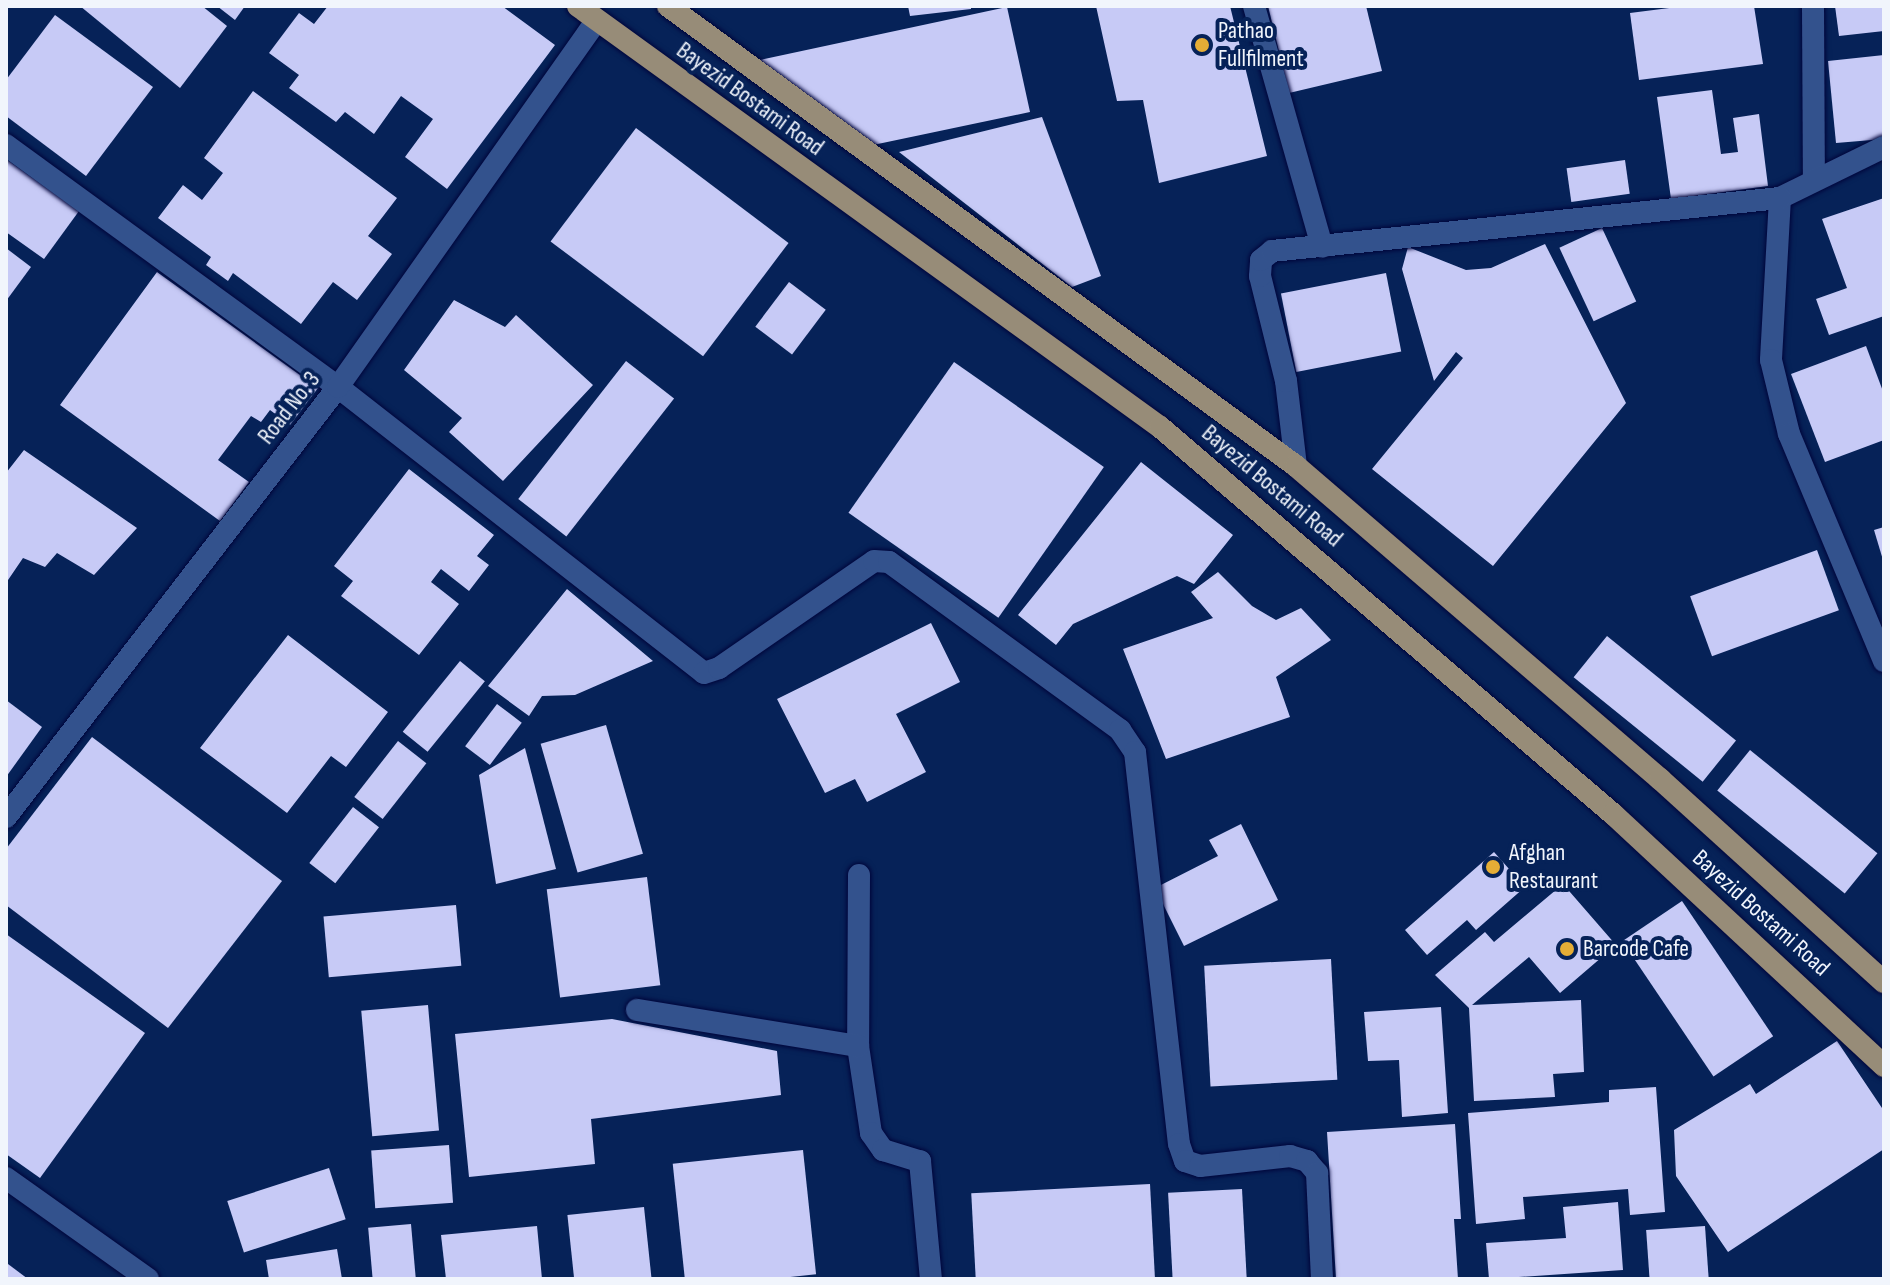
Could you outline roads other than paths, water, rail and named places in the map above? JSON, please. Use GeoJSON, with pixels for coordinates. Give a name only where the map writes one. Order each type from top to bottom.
{"type":"FeatureCollection","features":[{"type":"Feature","properties":{"kind":"main road","name":"Bayezid Bostami Road"},"geometry":{"type":"LineString","coordinates":[[578,6],[1160,427],[1613,814],[1884,1066]]}},
{"type":"Feature","properties":{"kind":"main road","name":"Bayezid Bostami Road"},"geometry":{"type":"LineString","coordinates":[[668,6],[1296,466],[1660,779],[1884,982]]}},
{"type":"Feature","properties":{"kind":"street"},"geometry":{"type":"LineString","coordinates":[[1254,6],[1322,247]]}},
{"type":"Feature","properties":{"kind":"street"},"geometry":{"type":"LineString","coordinates":[[1813,6],[1814,180]]}},
{"type":"Feature","properties":{"kind":"street","name":"Road No. 3"},"geometry":{"type":"LineString","coordinates":[[6,817],[338,387],[597,20]]}},
{"type":"Feature","properties":{"kind":"street"},"geometry":{"type":"LineString","coordinates":[[6,145],[338,387],[704,673],[719,668],[874,561],[889,562],[1130,740],[1182,1153],[1185,1161],[1200,1166],[1290,1156],[1307,1161],[1317,1173],[1322,1279]]}},
{"type":"Feature","properties":{"kind":"street"},"geometry":{"type":"LineString","coordinates":[[1296,466],[1286,381],[1261,260],[1272,251],[1780,198],[1884,147]]}},
{"type":"Feature","properties":{"kind":"street"},"geometry":{"type":"LineString","coordinates":[[1780,198],[1771,360],[1789,434],[1884,661]]}},
{"type":"Feature","properties":{"kind":"street"},"geometry":{"type":"LineString","coordinates":[[859,875],[858,1046],[875,1142],[883,1150],[920,1161],[931,1279]]}},
{"type":"Feature","properties":{"kind":"street"},"geometry":{"type":"LineString","coordinates":[[637,1010],[858,1046]]}},
{"type":"Feature","properties":{"kind":"street"},"geometry":{"type":"LineString","coordinates":[[6,1178],[148,1279]]}},
{"type":"Feature","properties":{"kind":"place","name":"Pathao Fullfilment"},"geometry":{"type":"Point","coordinates":[1202,45]}},
{"type":"Feature","properties":{"kind":"place","name":"Afghan Restaurant"},"geometry":{"type":"Point","coordinates":[1493,867]}},
{"type":"Feature","properties":{"kind":"place","name":"Barcode Cafe"},"geometry":{"type":"Point","coordinates":[1567,949]}}]}
